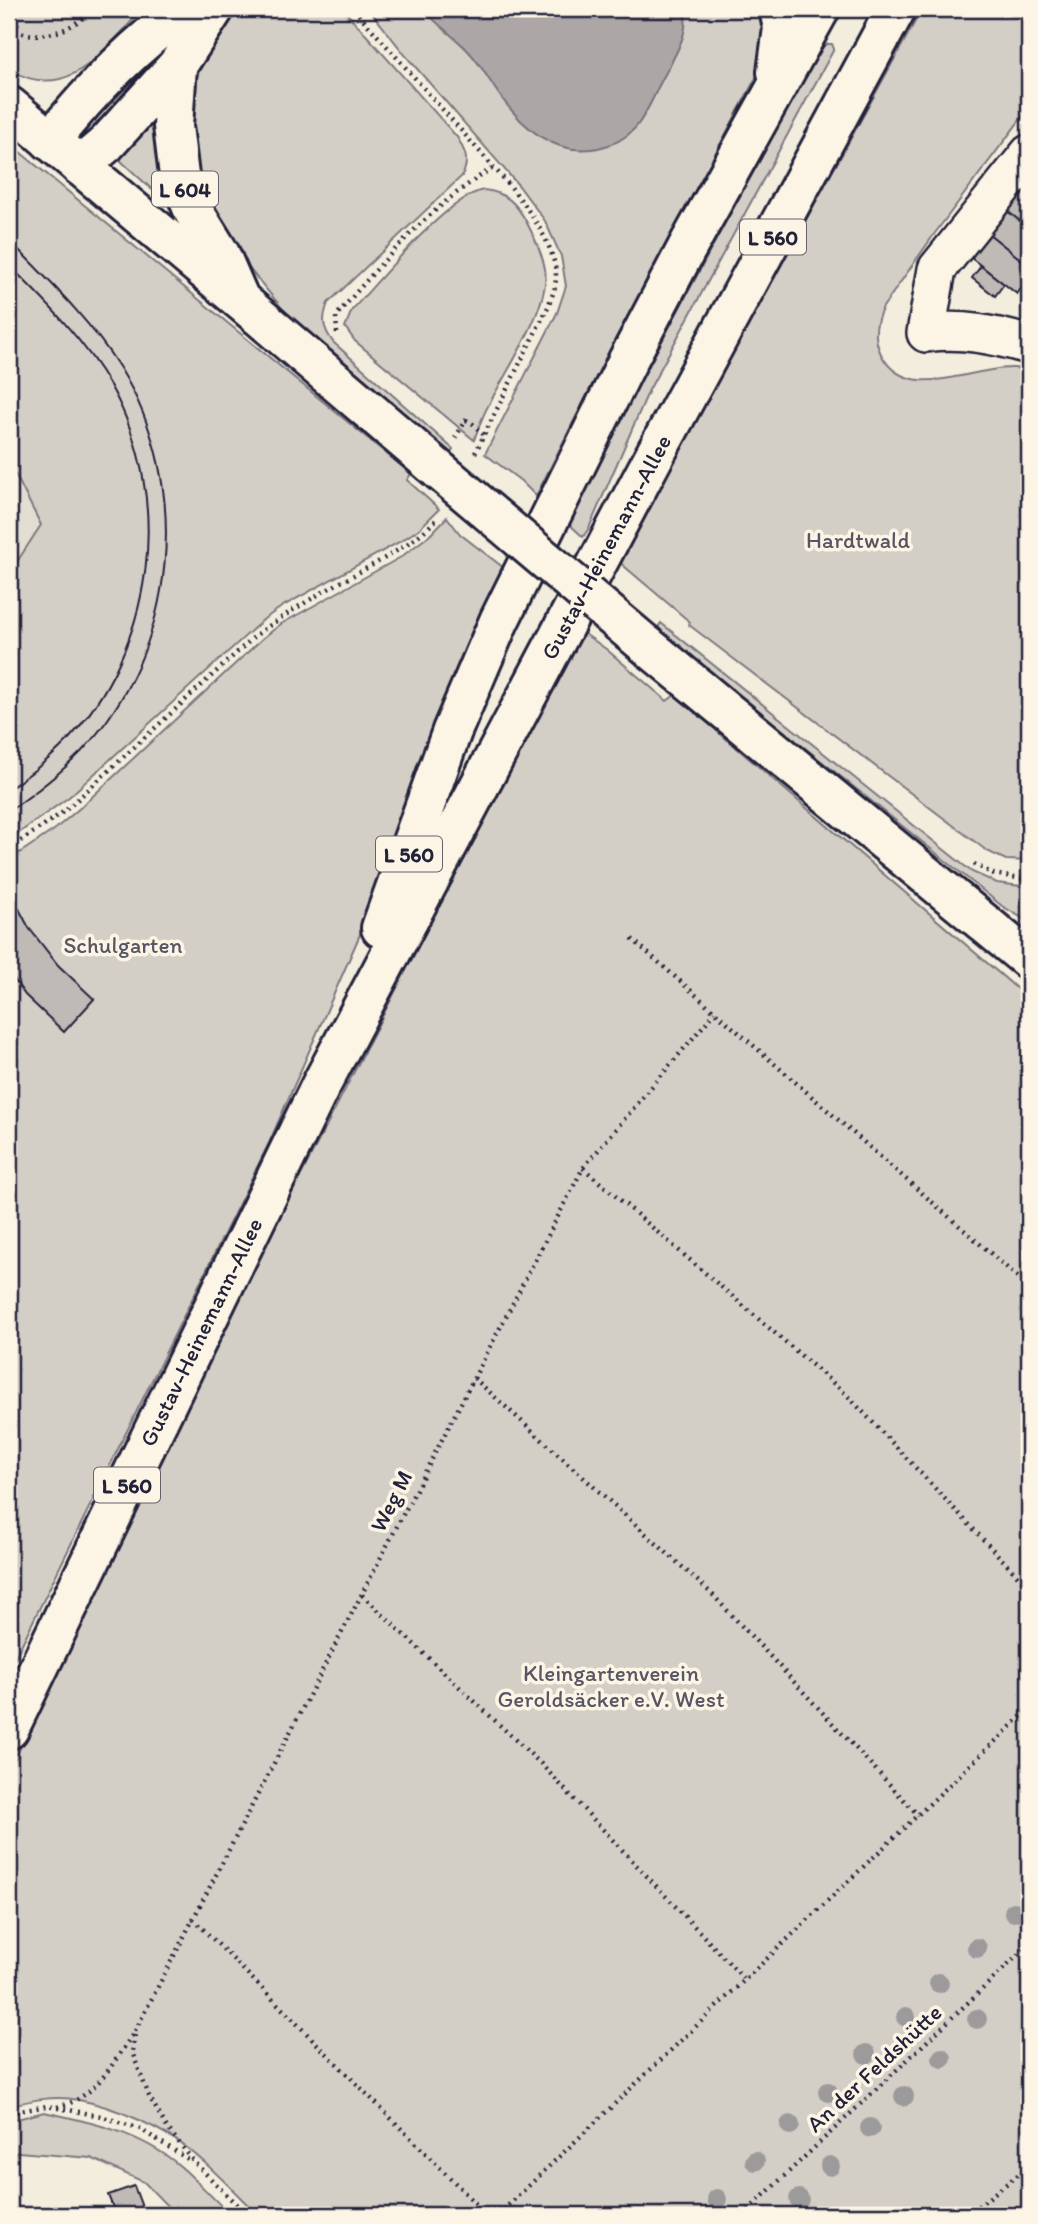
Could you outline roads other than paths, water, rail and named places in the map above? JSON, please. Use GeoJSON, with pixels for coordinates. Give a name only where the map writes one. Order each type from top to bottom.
{"type":"FeatureCollection","features":[{"type":"Feature","properties":{"kind":"main road"},"geometry":{"type":"LineString","coordinates":[[50,141],[108,74],[161,26],[185,9]]}},
{"type":"Feature","properties":{"kind":"main road","name":"L 604"},"geometry":{"type":"LineString","coordinates":[[80,166],[106,144],[177,66],[214,9]]}},
{"type":"Feature","properties":{"kind":"main road"},"geometry":{"type":"LineString","coordinates":[[774,93],[783,29],[779,9]]}},
{"type":"Feature","properties":{"kind":"main road","name":"Gustav-Heinemann-Allee"},"geometry":{"type":"LineString","coordinates":[[320,1087],[406,862],[452,731],[499,621],[628,360],[820,9]]}},
{"type":"Feature","properties":{"kind":"main road","name":"Gustav-Heinemann-Allee"},"geometry":{"type":"LineString","coordinates":[[9,1728],[320,1087],[893,9]]}},
{"type":"Feature","properties":{"kind":"main road","name":"L 604"},"geometry":{"type":"LineString","coordinates":[[177,66],[173,126],[179,176],[194,212],[220,254],[240,300]]}},
{"type":"Feature","properties":{"kind":"main road"},"geometry":{"type":"LineString","coordinates":[[9,106],[240,300],[456,457],[645,644],[1029,960]]}},
{"type":"Feature","properties":{"kind":"street"},"geometry":{"type":"LineString","coordinates":[[1029,154],[937,269],[926,332],[945,330],[987,334],[1029,345]]}},
{"type":"Feature","properties":{"kind":"tram line"},"geometry":{"type":"LineString","coordinates":[[9,240],[82,317],[120,368],[143,414],[158,463],[165,514],[164,566],[155,616],[139,665],[114,710],[82,751],[47,783],[9,811]]}},
{"type":"Feature","properties":{"kind":"tram line"},"geometry":{"type":"LineString","coordinates":[[9,265],[77,338],[111,387],[131,431],[143,477],[148,524],[145,572],[136,618],[119,663],[96,704],[66,742],[39,767],[9,789]]}},
{"type":"Feature","properties":{"kind":"park label","name":"Hardtwald"},"geometry":{"type":"Point","coordinates":[858,540]}},
{"type":"Feature","properties":{"kind":"park label","name":"Schulgarten"},"geometry":{"type":"Point","coordinates":[123,945]}},
{"type":"Feature","properties":{"kind":"park label","name":"Kleingartenverein Geroldsäcker e.V. West"},"geometry":{"type":"Point","coordinates":[611,1686]}}]}
